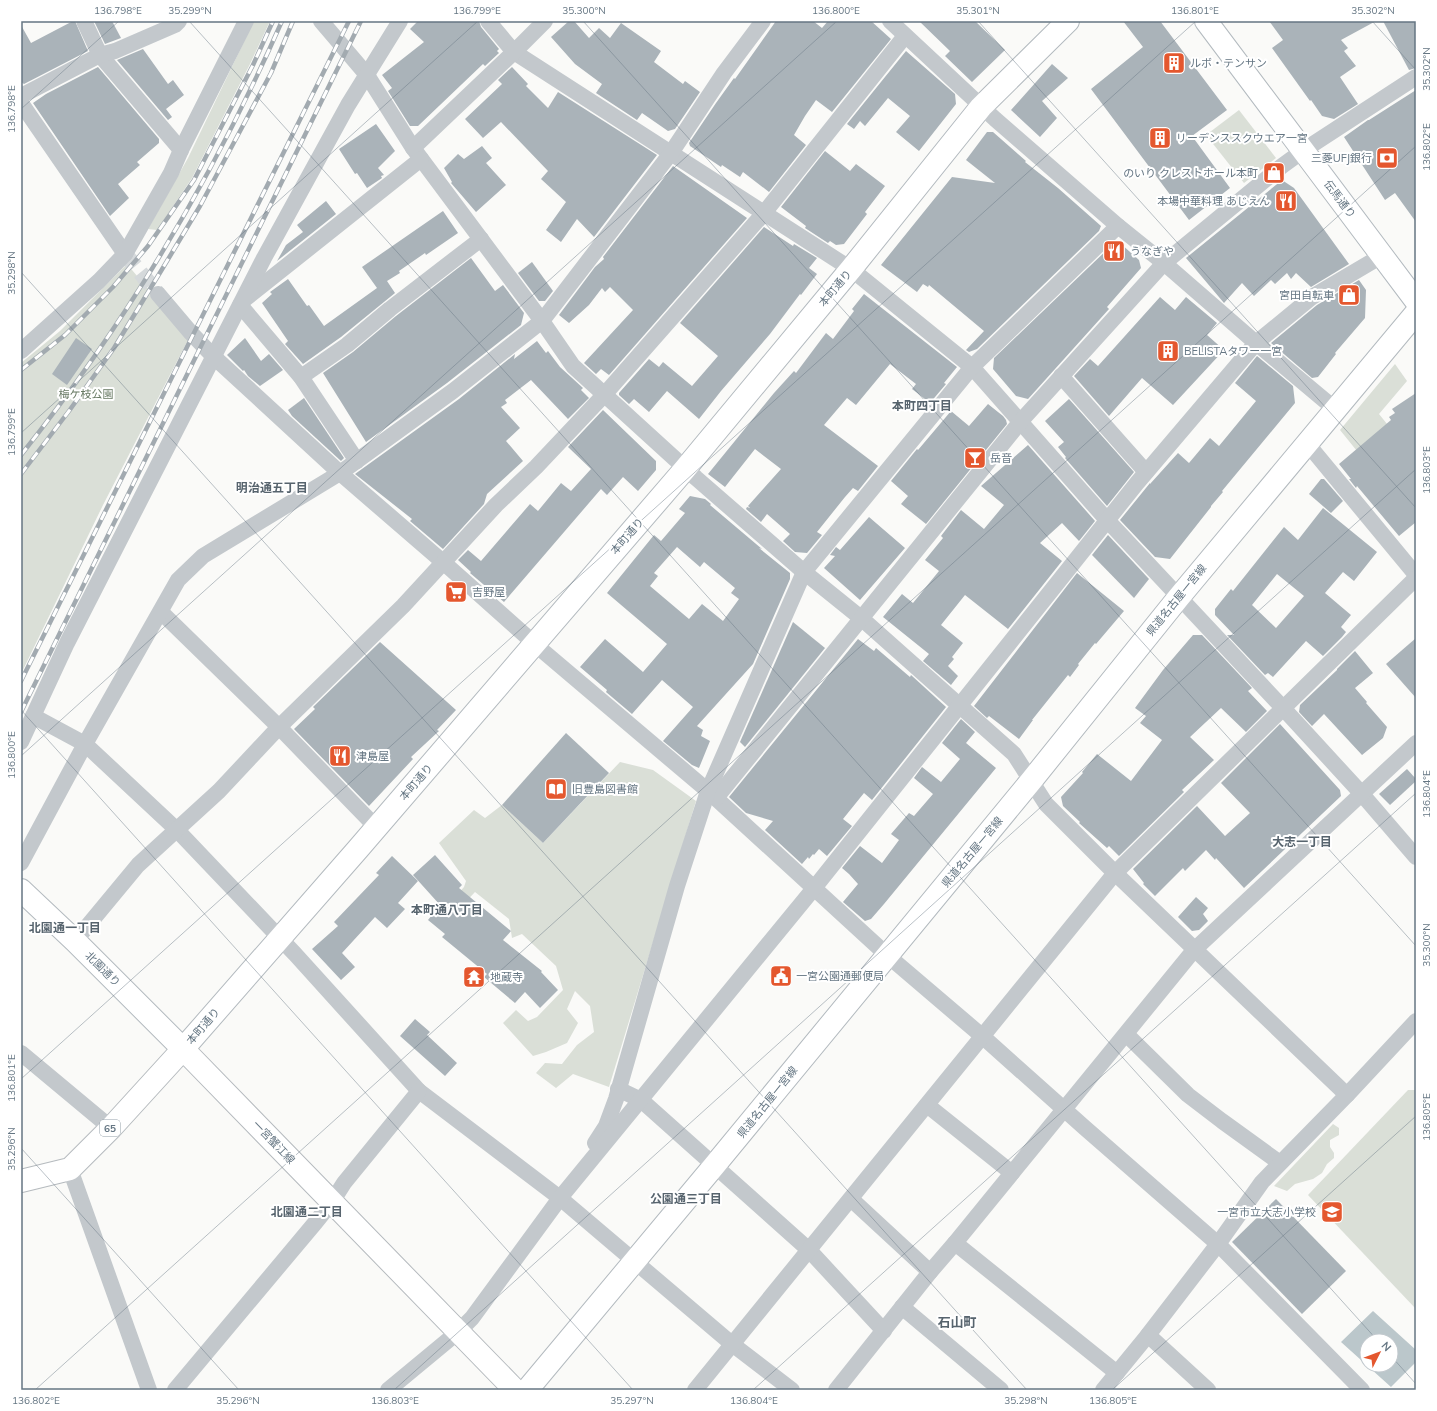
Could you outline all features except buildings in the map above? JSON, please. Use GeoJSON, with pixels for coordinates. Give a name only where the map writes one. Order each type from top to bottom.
{"type":"FeatureCollection","features":[{"type":"Feature","properties":{"kind":"main road","name":"本町通り"},"geometry":{"type":"LineString","coordinates":[[183,1049],[281,938],[685,469],[851,269],[981,107],[1068,21]]}},
{"type":"Feature","properties":{"kind":"main road","name":"伝馬通り"},"geometry":{"type":"LineString","coordinates":[[1206,21],[1416,301]]}},
{"type":"Feature","properties":{"kind":"main road","name":"県道名古屋一宮線"},"geometry":{"type":"LineString","coordinates":[[527,1390],[714,1166],[1031,781],[1179,596],[1306,442],[1416,312]]}},
{"type":"Feature","properties":{"kind":"main road","name":"北園通り"},"geometry":{"type":"LineString","coordinates":[[21,890],[75,941],[183,1049]]}},
{"type":"Feature","properties":{"kind":"main road","name":"65"},"geometry":{"type":"LineString","coordinates":[[70,1169],[111,1128],[183,1049]]}},
{"type":"Feature","properties":{"kind":"main road","name":"一宮蟹江線"},"geometry":{"type":"LineString","coordinates":[[183,1049],[515,1390]]}},
{"type":"Feature","properties":{"kind":"main road"},"geometry":{"type":"LineString","coordinates":[[21,1181],[70,1169]]}},
{"type":"Feature","properties":{"kind":"street"},"geometry":{"type":"LineString","coordinates":[[84,21],[100,55],[181,150]]}},
{"type":"Feature","properties":{"kind":"street"},"geometry":{"type":"LineString","coordinates":[[21,96],[100,55],[115,51],[175,25],[179,21]]}},
{"type":"Feature","properties":{"kind":"street"},"geometry":{"type":"LineString","coordinates":[[21,351],[99,281],[125,254],[171,173],[181,150],[246,21]]}},
{"type":"Feature","properties":{"kind":"street"},"geometry":{"type":"LineString","coordinates":[[321,21],[367,75],[417,154],[542,320],[573,366],[685,469],[804,572],[861,618],[1014,754],[1046,804],[1194,950],[1347,1095]]}},
{"type":"Feature","properties":{"kind":"street"},"geometry":{"type":"LineString","coordinates":[[21,742],[67,643],[309,173],[348,105],[400,21]]}},
{"type":"Feature","properties":{"kind":"street"},"geometry":{"type":"LineString","coordinates":[[488,21],[514,52],[851,269],[972,367],[1021,420],[1108,520],[1361,793],[1416,857]]}},
{"type":"Feature","properties":{"kind":"street"},"geometry":{"type":"LineString","coordinates":[[241,303],[417,154],[545,21]]}},
{"type":"Feature","properties":{"kind":"street"},"geometry":{"type":"LineString","coordinates":[[21,863],[85,744],[178,580],[203,556],[340,473],[357,461],[453,391],[542,320],[670,153],[724,73],[763,21]]}},
{"type":"Feature","properties":{"kind":"street"},"geometry":{"type":"LineString","coordinates":[[890,21],[981,107],[1118,226],[1164,263],[1335,409]]}},
{"type":"Feature","properties":{"kind":"street"},"geometry":{"type":"LineString","coordinates":[[75,941],[138,866],[219,791],[279,727],[403,606],[496,505],[536,467],[604,395],[764,213],[905,36]]}},
{"type":"Feature","properties":{"kind":"street"},"geometry":{"type":"LineString","coordinates":[[712,795],[861,618],[1021,420],[1164,263],[1282,166],[1416,77]]}},
{"type":"Feature","properties":{"kind":"street"},"geometry":{"type":"LineString","coordinates":[[21,103],[125,254]]}},
{"type":"Feature","properties":{"kind":"street"},"geometry":{"type":"LineString","coordinates":[[560,1198],[606,1126],[677,886],[712,795],[804,572],[972,367],[1118,226]]}},
{"type":"Feature","properties":{"kind":"street"},"geometry":{"type":"LineString","coordinates":[[301,377],[347,345],[390,309],[481,239]]}},
{"type":"Feature","properties":{"kind":"street"},"geometry":{"type":"LineString","coordinates":[[388,1390],[458,1332],[472,1318],[560,1198],[815,887],[1146,472],[1256,343],[1312,297],[1383,255]]}},
{"type":"Feature","properties":{"kind":"street"},"geometry":{"type":"LineString","coordinates":[[158,294],[191,333],[214,357],[340,473],[444,562],[534,644],[712,795],[815,887],[887,955],[982,1036],[1218,1244],[1362,1390]]}},
{"type":"Feature","properties":{"kind":"street"},"geometry":{"type":"LineString","coordinates":[[241,303],[301,377],[357,461]]}},
{"type":"Feature","properties":{"kind":"street"},"geometry":{"type":"LineString","coordinates":[[1061,376],[1146,472]]}},
{"type":"Feature","properties":{"kind":"street"},"geometry":{"type":"LineString","coordinates":[[695,1390],[1115,873],[1416,576],[1306,442]]}},
{"type":"Feature","properties":{"kind":"street"},"geometry":{"type":"LineString","coordinates":[[161,612],[279,727],[376,827]]}},
{"type":"Feature","properties":{"kind":"street"},"geometry":{"type":"LineString","coordinates":[[33,716],[85,744],[177,830],[281,938],[419,1091],[560,1198],[732,1344],[792,1390]]}},
{"type":"Feature","properties":{"kind":"street"},"geometry":{"type":"LineString","coordinates":[[836,1390],[930,1272],[1194,950],[1416,743]]}},
{"type":"Feature","properties":{"kind":"street"},"geometry":{"type":"LineString","coordinates":[[1103,1390],[1148,1335],[1218,1244],[1262,1182],[1347,1095],[1416,1021]]}},
{"type":"Feature","properties":{"kind":"street"},"geometry":{"type":"LineString","coordinates":[[1126,1034],[1188,1095],[1280,1163]]}},
{"type":"Feature","properties":{"kind":"street"},"geometry":{"type":"LineString","coordinates":[[21,1053],[111,1128]]}},
{"type":"Feature","properties":{"kind":"street"},"geometry":{"type":"LineString","coordinates":[[618,1088],[641,1100],[809,1250],[884,1331]]}},
{"type":"Feature","properties":{"kind":"street"},"geometry":{"type":"LineString","coordinates":[[175,1390],[332,1202],[344,1183],[419,1091]]}},
{"type":"Feature","properties":{"kind":"street"},"geometry":{"type":"LineString","coordinates":[[927,1104],[1012,1172]]}},
{"type":"Feature","properties":{"kind":"street"},"geometry":{"type":"LineString","coordinates":[[70,1169],[149,1390]]}},
{"type":"Feature","properties":{"kind":"street"},"geometry":{"type":"LineString","coordinates":[[851,1199],[930,1272]]}},
{"type":"Feature","properties":{"kind":"street"},"geometry":{"type":"LineString","coordinates":[[955,1243],[1117,1373]]}},
{"type":"Feature","properties":{"kind":"street"},"geometry":{"type":"LineString","coordinates":[[902,1307],[1001,1390]]}},
{"type":"Feature","properties":{"kind":"street"},"geometry":{"type":"LineString","coordinates":[[1148,1335],[1208,1390]]}},
{"type":"Feature","properties":{"kind":"green space"},"geometry":{"type":"Polygon","coordinates":[[[254,21],[270,21],[250,64],[192,178],[157,230],[148,229],[188,158],[254,21]]]}},
{"type":"Feature","properties":{"kind":"green space"},"geometry":{"type":"Polygon","coordinates":[[[1239,110],[1276,158],[1244,183],[1206,135],[1239,110]]]}},
{"type":"Feature","properties":{"kind":"green space","name":"梅ケ枝公園"},"geometry":{"type":"Polygon","coordinates":[[[127,264],[189,338],[103,505],[21,674],[21,363],[60,331],[127,264]]]}},
{"type":"Feature","properties":{"kind":"green space"},"geometry":{"type":"Polygon","coordinates":[[[1395,364],[1407,381],[1379,414],[1416,460],[1416,524],[1340,430],[1395,364]]]}},
{"type":"Feature","properties":{"kind":"green space"},"geometry":{"type":"Polygon","coordinates":[[[620,762],[653,770],[696,801],[609,1087],[573,1074],[556,1088],[536,1073],[545,1063],[562,1064],[577,1045],[594,1032],[590,1006],[575,991],[567,1009],[578,1023],[567,1043],[533,1056],[503,1023],[516,1010],[528,1021],[537,1017],[563,990],[556,966],[522,934],[512,938],[509,919],[475,892],[456,912],[449,904],[464,887],[466,881],[439,843],[474,810],[485,818],[502,805],[543,843],[620,762]]]}},
{"type":"Feature","properties":{"kind":"green space"},"geometry":{"type":"Polygon","coordinates":[[[1408,1090],[1416,1090],[1416,1309],[1308,1195],[1408,1090]]]}},
{"type":"Feature","properties":{"kind":"green space"},"geometry":{"type":"Polygon","coordinates":[[[1333,1124],[1339,1128],[1339,1135],[1330,1140],[1330,1147],[1334,1153],[1334,1158],[1327,1164],[1322,1173],[1313,1179],[1295,1184],[1287,1191],[1274,1186],[1333,1124]]]}},
{"type":"Feature","properties":{"kind":"shaded area"},"geometry":{"type":"Polygon","coordinates":[[[1373,1311],[1397,1333],[1359,1333],[1359,1358],[1341,1342],[1373,1311]]]}},
{"type":"Feature","properties":{"kind":"shaded area"},"geometry":{"type":"Polygon","coordinates":[[[1399,1335],[1416,1350],[1416,1362],[1391,1387],[1375,1373],[1399,1373],[1399,1335]]]}},
{"type":"Feature","properties":{"kind":"tunnel"},"geometry":{"type":"LineString","coordinates":[[125,254],[158,294]]}},
{"type":"Feature","properties":{"kind":"railway"},"geometry":{"type":"LineString","coordinates":[[21,370],[65,335],[113,287],[148,246],[194,180],[253,65],[273,21]]}},
{"type":"Feature","properties":{"kind":"railway"},"geometry":{"type":"LineString","coordinates":[[21,455],[60,405],[97,353],[132,301],[165,247],[227,136],[256,79],[282,21]]}},
{"type":"Feature","properties":{"kind":"railway"},"geometry":{"type":"LineString","coordinates":[[21,474],[69,411],[114,348],[161,271],[200,206],[271,73],[293,21]]}},
{"type":"Feature","properties":{"kind":"railway"},"geometry":{"type":"LineString","coordinates":[[21,681],[349,21]]}},
{"type":"Feature","properties":{"kind":"railway"},"geometry":{"type":"LineString","coordinates":[[21,712],[361,21]]}},
{"type":"Feature","properties":{"kind":"place","name":"ルボ・テンサン"},"geometry":{"type":"Point","coordinates":[1174,63]}},
{"type":"Feature","properties":{"kind":"place","name":"リーデンススクウエア一宮"},"geometry":{"type":"Point","coordinates":[1160,138]}},
{"type":"Feature","properties":{"kind":"place","name":"三菱UFJ銀行"},"geometry":{"type":"Point","coordinates":[1387,158]}},
{"type":"Feature","properties":{"kind":"place","name":"のいり クレストホール本町"},"geometry":{"type":"Point","coordinates":[1274,173]}},
{"type":"Feature","properties":{"kind":"place","name":"本場中華料理 あじえん"},"geometry":{"type":"Point","coordinates":[1286,201]}},
{"type":"Feature","properties":{"kind":"place","name":"うなぎや"},"geometry":{"type":"Point","coordinates":[1114,251]}},
{"type":"Feature","properties":{"kind":"place","name":"宮田自転車"},"geometry":{"type":"Point","coordinates":[1349,295]}},
{"type":"Feature","properties":{"kind":"place","name":"BELISTAタワー一宮"},"geometry":{"type":"Point","coordinates":[1168,351]}},
{"type":"Feature","properties":{"kind":"place","name":"岳音"},"geometry":{"type":"Point","coordinates":[975,458]}},
{"type":"Feature","properties":{"kind":"place","name":"吉野屋"},"geometry":{"type":"Point","coordinates":[456,592]}},
{"type":"Feature","properties":{"kind":"place","name":"津島屋"},"geometry":{"type":"Point","coordinates":[340,756]}},
{"type":"Feature","properties":{"kind":"place","name":"旧豊島図書館"},"geometry":{"type":"Point","coordinates":[556,789]}},
{"type":"Feature","properties":{"kind":"place","name":"一宮公園通郵便局"},"geometry":{"type":"Point","coordinates":[781,976]}},
{"type":"Feature","properties":{"kind":"place","name":"地蔵寺"},"geometry":{"type":"Point","coordinates":[474,977]}},
{"type":"Feature","properties":{"kind":"place","name":"一宮市立大志小学校"},"geometry":{"type":"Point","coordinates":[1332,1212]}},
{"type":"Feature","properties":{"kind":"district","name":"本町四丁目"},"geometry":{"type":"Point","coordinates":[922,406]}},
{"type":"Feature","properties":{"kind":"district","name":"明治通五丁目"},"geometry":{"type":"Point","coordinates":[272,488]}},
{"type":"Feature","properties":{"kind":"district","name":"大志一丁目"},"geometry":{"type":"Point","coordinates":[1302,842]}},
{"type":"Feature","properties":{"kind":"district","name":"本町通八丁目"},"geometry":{"type":"Point","coordinates":[447,910]}},
{"type":"Feature","properties":{"kind":"district","name":"北園通一丁目"},"geometry":{"type":"Point","coordinates":[65,928]}},
{"type":"Feature","properties":{"kind":"district","name":"公園通三丁目"},"geometry":{"type":"Point","coordinates":[686,1199]}},
{"type":"Feature","properties":{"kind":"district","name":"北園通二丁目"},"geometry":{"type":"Point","coordinates":[307,1212]}},
{"type":"Feature","properties":{"kind":"district","name":"石山町"},"geometry":{"type":"Point","coordinates":[957,1322]}}]}
